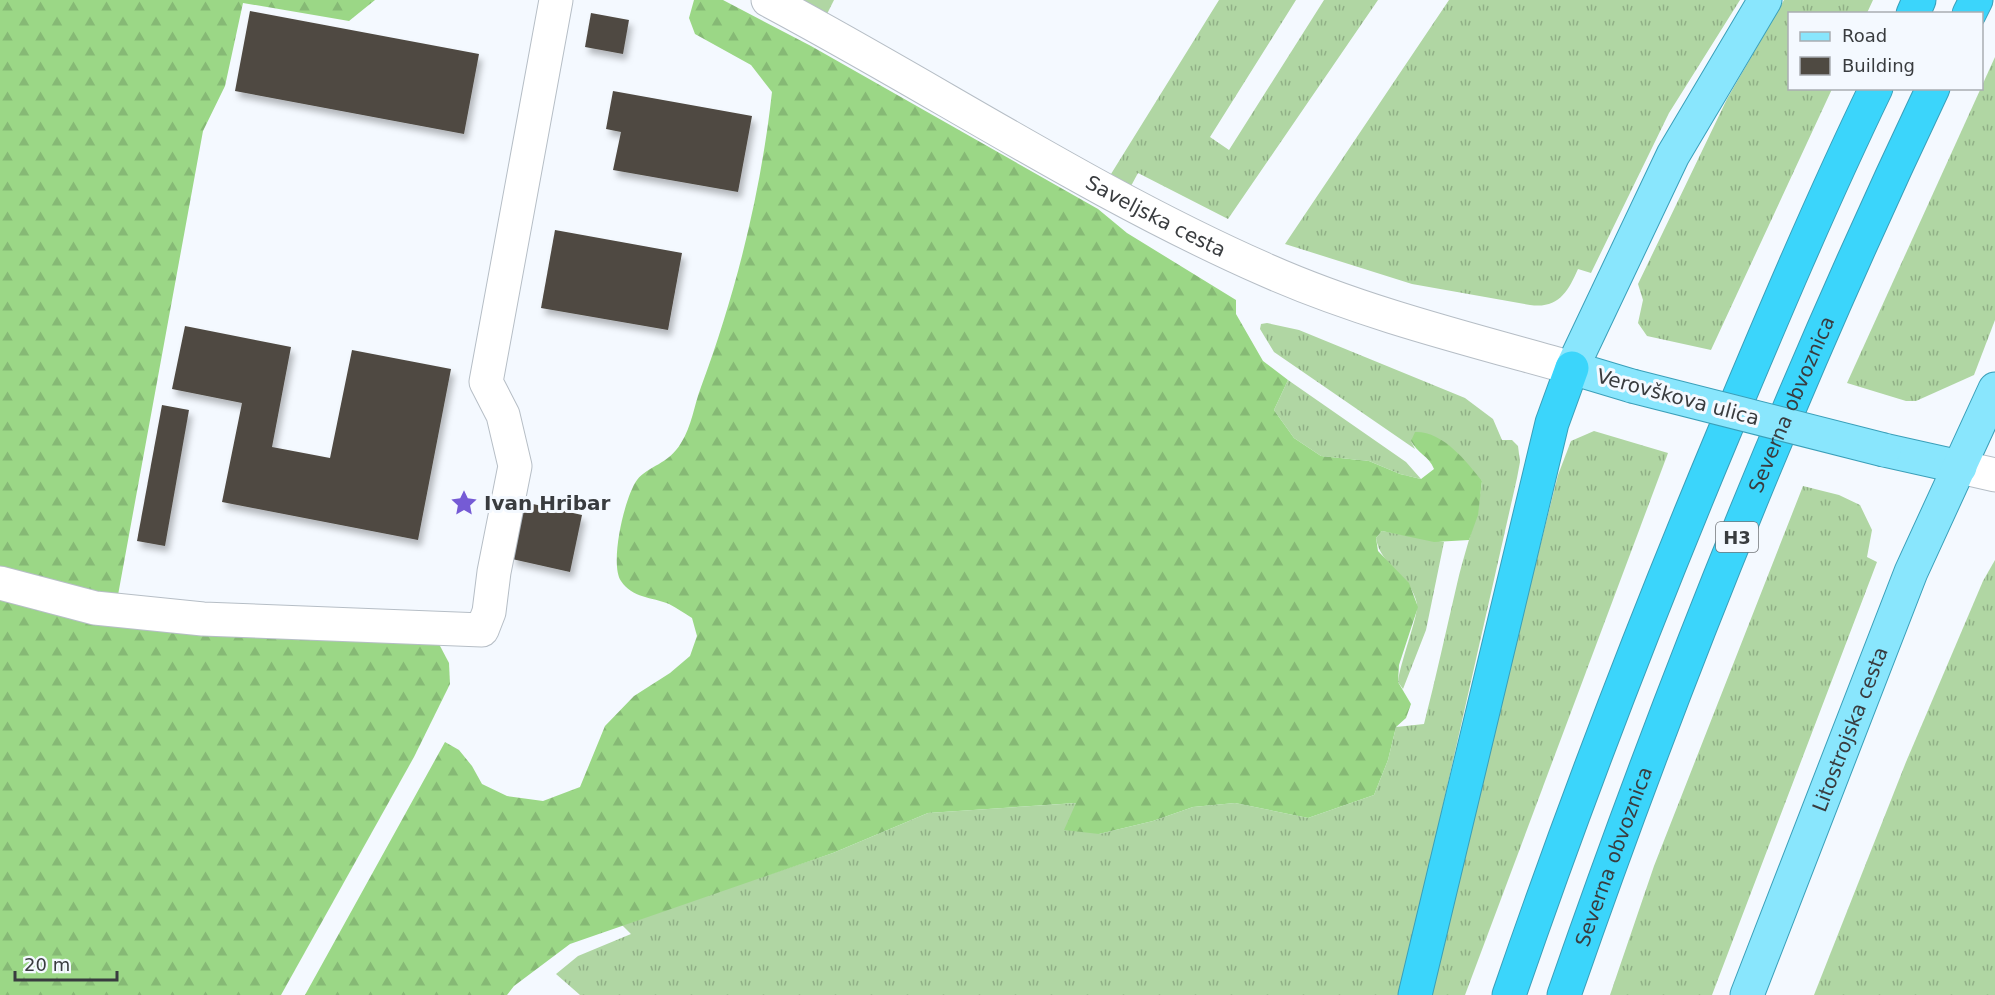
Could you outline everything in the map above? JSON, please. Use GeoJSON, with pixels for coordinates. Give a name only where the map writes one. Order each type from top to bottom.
{"type":"FeatureCollection","features":[{"type":"Feature","properties":{"kind":"highway","name":"H3"},"geometry":{"type":"LineString","coordinates":[[1509,995],[1555,861],[1678,543],[1758,351],[1875,90]]}},
{"type":"Feature","properties":{"kind":"highway","name":"Severna obvoznica"},"geometry":{"type":"LineString","coordinates":[[1564,995],[1612,855],[1735,541],[1813,356],[1932,90]]}},
{"type":"Feature","properties":{"kind":"highway"},"geometry":{"type":"LineString","coordinates":[[1415,995],[1552,423],[1572,368]]}},
{"type":"Feature","properties":{"kind":"main road"},"geometry":{"type":"LineString","coordinates":[[1572,368],[1673,155],[1765,0]]}},
{"type":"Feature","properties":{"kind":"main road","name":"Verovškova ulica"},"geometry":{"type":"LineString","coordinates":[[1572,368],[1632,386],[1960,467]]}},
{"type":"Feature","properties":{"kind":"main road","name":"Litostrojska cesta"},"geometry":{"type":"LineString","coordinates":[[1747,995],[1911,572],[1995,389]]}},
{"type":"Feature","properties":{"kind":"street"},"geometry":{"type":"LineString","coordinates":[[0,583],[95,608],[203,619],[482,630],[489,612],[494,572],[515,466],[504,415],[486,382],[556,0]]}},
{"type":"Feature","properties":{"kind":"street","name":"Saveljska cesta"},"geometry":{"type":"LineString","coordinates":[[768,0],[1104,188],[1232,255],[1343,300],[1572,368]]}},
{"type":"Feature","properties":{"kind":"street","name":"Verovškova ulica"},"geometry":{"type":"LineString","coordinates":[[1960,467],[1995,476]]}},
{"type":"Feature","properties":{"kind":"green space"},"geometry":{"type":"Polygon","coordinates":[[[0,0],[375,0],[349,21],[243,3],[225,86],[203,131],[118,595],[105,598],[0,572],[0,0]]]}},
{"type":"Feature","properties":{"kind":"green space"},"geometry":{"type":"Polygon","coordinates":[[[694,0],[723,0],[811,46],[1098,209],[1127,233],[1236,300],[1236,314],[1263,361],[1288,380],[1274,410],[1294,438],[1321,456],[1369,461],[1400,474],[1421,479],[1434,469],[1411,441],[1415,432],[1435,436],[1461,456],[1482,481],[1478,515],[1469,540],[1434,542],[1382,531],[1376,538],[1378,551],[1409,583],[1418,607],[1399,665],[1398,682],[1411,704],[1406,718],[1396,727],[1388,760],[1374,795],[1308,818],[1235,803],[1193,807],[1153,821],[1099,834],[1064,830],[1076,803],[928,813],[833,853],[570,944],[514,986],[507,995],[305,995],[445,742],[459,750],[472,766],[482,784],[507,796],[543,801],[580,787],[605,726],[634,696],[670,673],[690,656],[697,636],[692,618],[669,604],[631,591],[621,581],[617,560],[620,530],[632,488],[637,480],[676,450],[690,423],[736,279],[754,204],[772,92],[751,65],[695,34],[689,18],[694,0]]]}},
{"type":"Feature","properties":{"kind":"green space"},"geometry":{"type":"Polygon","coordinates":[[[801,0],[834,0],[827,14],[801,0]]]}},
{"type":"Feature","properties":{"kind":"green space"},"geometry":{"type":"Polygon","coordinates":[[[1219,0],[1296,0],[1210,137],[1229,150],[1324,0],[1378,0],[1228,219],[1138,173],[1131,186],[1111,174],[1219,0]]]}},
{"type":"Feature","properties":{"kind":"green space"},"geometry":{"type":"Polygon","coordinates":[[[1449,0],[1740,0],[1669,113],[1591,273],[1578,269],[1566,292],[1548,304],[1530,305],[1412,284],[1285,244],[1449,0]]]}},
{"type":"Feature","properties":{"kind":"green space"},"geometry":{"type":"Polygon","coordinates":[[[1784,0],[1873,0],[1867,12],[1788,12],[1788,90],[1832,90],[1711,350],[1647,336],[1638,323],[1643,300],[1638,284],[1727,99],[1784,0]]]}},
{"type":"Feature","properties":{"kind":"green space"},"geometry":{"type":"Polygon","coordinates":[[[1995,57],[1995,320],[1974,375],[1916,401],[1906,401],[1847,383],[1980,90],[1983,90],[1983,83],[1995,57]]]}},
{"type":"Feature","properties":{"kind":"green space"},"geometry":{"type":"Polygon","coordinates":[[[1267,323],[1299,330],[1465,398],[1493,419],[1502,440],[1512,440],[1518,446],[1520,462],[1517,478],[1400,995],[580,995],[556,974],[578,956],[631,934],[621,924],[833,853],[928,813],[1077,803],[1099,834],[1153,821],[1193,807],[1235,803],[1308,818],[1374,795],[1388,760],[1396,727],[1424,724],[1460,571],[1478,507],[1482,481],[1411,441],[1415,449],[1274,352],[1260,329],[1261,324],[1267,323]]]}},
{"type":"Feature","properties":{"kind":"green space"},"geometry":{"type":"Polygon","coordinates":[[[1288,380],[1406,462],[1421,479],[1400,474],[1369,461],[1321,456],[1294,438],[1274,410],[1288,380]]]}},
{"type":"Feature","properties":{"kind":"green space"},"geometry":{"type":"Polygon","coordinates":[[[1594,431],[1668,453],[1465,995],[1432,995],[1480,784],[1558,475],[1571,441],[1594,431]]]}},
{"type":"Feature","properties":{"kind":"green space"},"geometry":{"type":"Polygon","coordinates":[[[1803,486],[1839,495],[1860,505],[1872,530],[1867,557],[1877,562],[1712,995],[1610,995],[1654,866],[1803,486]]]}},
{"type":"Feature","properties":{"kind":"green space"},"geometry":{"type":"Polygon","coordinates":[[[1382,531],[1444,542],[1426,630],[1403,689],[1398,682],[1417,604],[1409,585],[1383,556],[1379,548],[1376,538],[1382,531]]]}},
{"type":"Feature","properties":{"kind":"green space"},"geometry":{"type":"Polygon","coordinates":[[[1995,560],[1995,995],[1814,995],[1906,762],[1983,581],[1995,560]]]}},
{"type":"Feature","properties":{"kind":"green space"},"geometry":{"type":"Polygon","coordinates":[[[0,595],[439,644],[449,663],[450,684],[414,757],[281,995],[0,995],[0,595]]]}},
{"type":"Feature","properties":{"kind":"building"},"geometry":{"type":"Polygon","coordinates":[[[250,11],[479,54],[464,134],[235,91],[250,11]]]}},
{"type":"Feature","properties":{"kind":"building"},"geometry":{"type":"Polygon","coordinates":[[[591,13],[629,20],[623,54],[585,47],[591,13]]]}},
{"type":"Feature","properties":{"kind":"building"},"geometry":{"type":"Polygon","coordinates":[[[613,91],[752,116],[738,192],[613,170],[621,132],[606,129],[613,91]]]}},
{"type":"Feature","properties":{"kind":"building"},"geometry":{"type":"Polygon","coordinates":[[[555,230],[682,253],[668,330],[541,308],[555,230]]]}},
{"type":"Feature","properties":{"kind":"building"},"geometry":{"type":"Polygon","coordinates":[[[185,326],[291,347],[272,447],[330,458],[352,350],[451,369],[418,540],[222,502],[242,403],[172,389],[185,326]]]}},
{"type":"Feature","properties":{"kind":"building"},"geometry":{"type":"Polygon","coordinates":[[[162,405],[189,410],[165,546],[137,541],[162,405]]]}},
{"type":"Feature","properties":{"kind":"building"},"geometry":{"type":"Polygon","coordinates":[[[524,502],[582,515],[570,572],[512,559],[524,502]]]}},
{"type":"Feature","properties":{"kind":"place","name":"Ivan Hribar"},"geometry":{"type":"Point","coordinates":[464,503]}}]}
